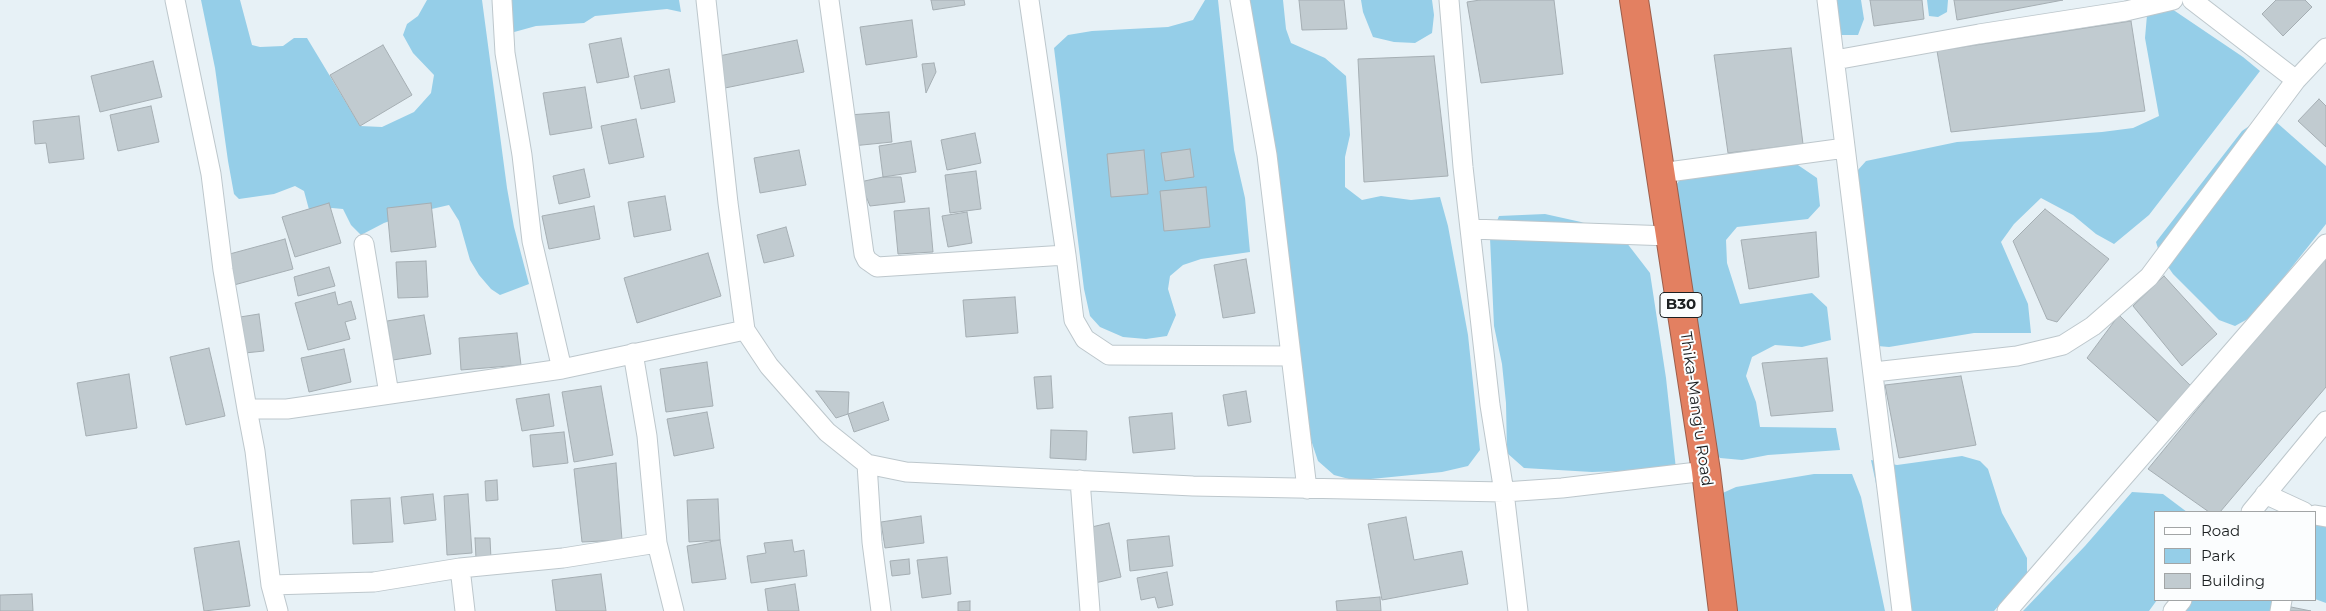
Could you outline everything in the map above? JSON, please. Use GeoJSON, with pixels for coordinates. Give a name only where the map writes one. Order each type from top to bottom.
{"type":"FeatureCollection","features":[{"type":"Feature","properties":{"kind":"highway","name":"Thika-Mang'u Road"},"geometry":{"type":"LineString","coordinates":[[1634,0],[1706,470],[1723,611]]}},
{"type":"Feature","properties":{"kind":"street"},"geometry":{"type":"LineString","coordinates":[[175,0],[211,174],[223,270],[255,451],[272,585],[278,611]]}},
{"type":"Feature","properties":{"kind":"street"},"geometry":{"type":"LineString","coordinates":[[502,0],[505,53],[522,155],[532,241],[562,369]]}},
{"type":"Feature","properties":{"kind":"street"},"geometry":{"type":"LineString","coordinates":[[706,0],[728,203],[746,330],[769,366],[821,425],[867,464],[906,472],[1080,480],[1308,489],[1504,492],[1562,488],[1706,470]]}},
{"type":"Feature","properties":{"kind":"street"},"geometry":{"type":"LineString","coordinates":[[829,0],[864,254],[867,260],[877,267],[1066,255]]}},
{"type":"Feature","properties":{"kind":"street"},"geometry":{"type":"LineString","coordinates":[[1029,0],[1074,320],[1085,339],[1109,356],[1290,356]]}},
{"type":"Feature","properties":{"kind":"street"},"geometry":{"type":"LineString","coordinates":[[1240,0],[1267,155],[1290,356],[1308,489]]}},
{"type":"Feature","properties":{"kind":"street"},"geometry":{"type":"LineString","coordinates":[[1449,0],[1490,405],[1504,492],[1518,611]]}},
{"type":"Feature","properties":{"kind":"street"},"geometry":{"type":"LineString","coordinates":[[1827,0],[1902,611]]}},
{"type":"Feature","properties":{"kind":"street"},"geometry":{"type":"LineString","coordinates":[[1835,60],[1979,34],[2126,12],[2173,0]]}},
{"type":"Feature","properties":{"kind":"street"},"geometry":{"type":"LineString","coordinates":[[2192,0],[2296,80]]}},
{"type":"Feature","properties":{"kind":"street"},"geometry":{"type":"LineString","coordinates":[[1874,372],[2017,356],[2063,345],[2093,326],[2148,277],[2296,80],[2326,48]]}},
{"type":"Feature","properties":{"kind":"street"},"geometry":{"type":"LineString","coordinates":[[1661,173],[1845,148]]}},
{"type":"Feature","properties":{"kind":"street"},"geometry":{"type":"LineString","coordinates":[[1471,230],[1670,236]]}},
{"type":"Feature","properties":{"kind":"street"},"geometry":{"type":"LineString","coordinates":[[364,244],[389,394]]}},
{"type":"Feature","properties":{"kind":"street"},"geometry":{"type":"LineString","coordinates":[[2007,611],[2326,244]]}},
{"type":"Feature","properties":{"kind":"street"},"geometry":{"type":"LineString","coordinates":[[247,409],[287,409],[562,369],[746,330]]}},
{"type":"Feature","properties":{"kind":"street"},"geometry":{"type":"LineString","coordinates":[[633,353],[646,436],[657,543],[674,611]]}},
{"type":"Feature","properties":{"kind":"street"},"geometry":{"type":"LineString","coordinates":[[2252,511],[2326,421]]}},
{"type":"Feature","properties":{"kind":"street"},"geometry":{"type":"LineString","coordinates":[[867,464],[872,542],[881,611]]}},
{"type":"Feature","properties":{"kind":"street"},"geometry":{"type":"LineString","coordinates":[[1080,480],[1090,611]]}},
{"type":"Feature","properties":{"kind":"street"},"geometry":{"type":"LineString","coordinates":[[2265,494],[2301,511]]}},
{"type":"Feature","properties":{"kind":"street"},"geometry":{"type":"LineString","coordinates":[[272,585],[374,582],[460,568],[562,558],[657,543]]}},
{"type":"Feature","properties":{"kind":"street"},"geometry":{"type":"LineString","coordinates":[[460,568],[466,611]]}},
{"type":"Feature","properties":{"kind":"street"},"geometry":{"type":"LineString","coordinates":[[2173,611],[2181,601]]}},
{"type":"Feature","properties":{"kind":"green space"},"geometry":{"type":"Polygon","coordinates":[[[201,0],[240,0],[252,45],[260,47],[283,46],[294,38],[307,38],[360,126],[382,127],[414,112],[431,93],[434,75],[413,53],[403,35],[407,24],[418,16],[427,0],[482,0],[507,188],[514,227],[529,284],[500,295],[491,289],[479,275],[470,260],[459,221],[449,205],[410,214],[384,223],[361,235],[351,225],[343,209],[332,208],[311,217],[304,191],[295,186],[274,194],[239,199],[234,194],[215,68],[201,0]]]}},
{"type":"Feature","properties":{"kind":"green space"},"geometry":{"type":"Polygon","coordinates":[[[504,0],[679,0],[681,12],[667,9],[595,16],[584,23],[536,26],[507,34],[504,0]]]}},
{"type":"Feature","properties":{"kind":"green space"},"geometry":{"type":"Polygon","coordinates":[[[1205,0],[1218,0],[1234,150],[1245,198],[1250,252],[1201,259],[1183,265],[1170,276],[1168,289],[1176,315],[1167,336],[1146,339],[1123,337],[1100,327],[1090,316],[1084,289],[1054,48],[1068,35],[1092,31],[1168,27],[1193,20],[1205,0]]]}},
{"type":"Feature","properties":{"kind":"green space"},"geometry":{"type":"Polygon","coordinates":[[[1241,0],[1283,0],[1286,29],[1291,43],[1325,58],[1346,76],[1350,135],[1345,157],[1345,187],[1362,200],[1381,196],[1411,200],[1440,197],[1448,226],[1468,335],[1480,450],[1468,466],[1442,472],[1371,479],[1349,479],[1334,475],[1318,461],[1307,428],[1241,0]]]}},
{"type":"Feature","properties":{"kind":"green space"},"geometry":{"type":"Polygon","coordinates":[[[1361,0],[1432,0],[1434,15],[1432,33],[1415,43],[1394,42],[1373,37],[1363,12],[1361,0]]]}},
{"type":"Feature","properties":{"kind":"green space"},"geometry":{"type":"Polygon","coordinates":[[[1819,0],[1861,0],[1864,19],[1858,35],[1826,35],[1819,0]]]}},
{"type":"Feature","properties":{"kind":"green space"},"geometry":{"type":"Polygon","coordinates":[[[1927,0],[1948,0],[1947,12],[1938,17],[1929,16],[1927,0]]]}},
{"type":"Feature","properties":{"kind":"green space"},"geometry":{"type":"Polygon","coordinates":[[[2169,7],[2243,57],[2260,71],[2149,215],[2114,244],[2096,234],[2073,215],[2041,198],[2014,224],[2001,242],[2028,304],[2031,333],[1974,333],[1889,347],[1866,345],[1850,179],[1866,161],[1957,142],[2102,132],[2133,128],[2159,116],[2145,38],[2147,15],[2169,7]]]}},
{"type":"Feature","properties":{"kind":"green space"},"geometry":{"type":"Polygon","coordinates":[[[2262,117],[2275,121],[2326,166],[2326,224],[2253,316],[2235,326],[2219,320],[2173,274],[2160,255],[2156,242],[2242,131],[2262,117]]]}},
{"type":"Feature","properties":{"kind":"green space"},"geometry":{"type":"Polygon","coordinates":[[[1795,163],[1817,178],[1820,206],[1808,219],[1737,227],[1726,240],[1727,263],[1740,304],[1812,293],[1827,307],[1831,340],[1802,347],[1775,345],[1752,357],[1746,376],[1756,402],[1760,427],[1836,428],[1840,450],[1768,455],[1742,460],[1720,458],[1709,446],[1673,190],[1684,173],[1795,163]]]}},
{"type":"Feature","properties":{"kind":"green space"},"geometry":{"type":"Polygon","coordinates":[[[1545,214],[1581,222],[1623,238],[1650,273],[1666,378],[1676,469],[1592,472],[1524,468],[1507,453],[1506,403],[1502,364],[1494,326],[1490,238],[1499,216],[1545,214]]]}},
{"type":"Feature","properties":{"kind":"green space"},"geometry":{"type":"Polygon","coordinates":[[[1962,456],[1980,461],[1988,469],[2002,513],[2027,558],[2027,573],[1994,611],[1903,611],[1871,460],[1897,465],[1962,456]]]}},
{"type":"Feature","properties":{"kind":"green space"},"geometry":{"type":"Polygon","coordinates":[[[1814,474],[1852,474],[1861,497],[1885,611],[1727,611],[1716,496],[1736,487],[1814,474]]]}},
{"type":"Feature","properties":{"kind":"green space"},"geometry":{"type":"Polygon","coordinates":[[[2132,492],[2163,494],[2186,511],[2154,511],[2154,601],[2156,601],[2149,611],[2023,611],[2085,546],[2132,492]]]}},
{"type":"Feature","properties":{"kind":"green space"},"geometry":{"type":"Polygon","coordinates":[[[2316,519],[2326,522],[2326,603],[2316,599],[2316,519]]]}},
{"type":"Feature","properties":{"kind":"green space"},"geometry":{"type":"Polygon","coordinates":[[[2179,601],[2275,601],[2270,611],[2174,611],[2179,601]]]}},
{"type":"Feature","properties":{"kind":"building"},"geometry":{"type":"Polygon","coordinates":[[[931,0],[964,0],[965,5],[933,10],[931,0]]]}},
{"type":"Feature","properties":{"kind":"building"},"geometry":{"type":"Polygon","coordinates":[[[1299,0],[1344,0],[1347,29],[1302,30],[1299,0]]]}},
{"type":"Feature","properties":{"kind":"building"},"geometry":{"type":"Polygon","coordinates":[[[1480,0],[1554,0],[1563,74],[1481,83],[1467,2],[1480,0]]]}},
{"type":"Feature","properties":{"kind":"building"},"geometry":{"type":"Polygon","coordinates":[[[1870,0],[1922,0],[1924,19],[1874,26],[1870,0]]]}},
{"type":"Feature","properties":{"kind":"building"},"geometry":{"type":"Polygon","coordinates":[[[1954,0],[2063,0],[1957,20],[1954,0]]]}},
{"type":"Feature","properties":{"kind":"building"},"geometry":{"type":"Polygon","coordinates":[[[2276,0],[2305,0],[2312,7],[2283,36],[2262,14],[2276,0]]]}},
{"type":"Feature","properties":{"kind":"building"},"geometry":{"type":"Polygon","coordinates":[[[912,20],[917,57],[866,65],[860,27],[912,20]]]}},
{"type":"Feature","properties":{"kind":"building"},"geometry":{"type":"Polygon","coordinates":[[[2131,21],[2145,111],[1951,132],[1937,51],[2131,21]]]}},
{"type":"Feature","properties":{"kind":"building"},"geometry":{"type":"Polygon","coordinates":[[[621,38],[629,77],[597,83],[589,44],[621,38]]]}},
{"type":"Feature","properties":{"kind":"building"},"geometry":{"type":"Polygon","coordinates":[[[797,40],[804,72],[725,88],[719,56],[797,40]]]}},
{"type":"Feature","properties":{"kind":"building"},"geometry":{"type":"Polygon","coordinates":[[[383,45],[412,95],[360,126],[330,75],[383,45]]]}},
{"type":"Feature","properties":{"kind":"building"},"geometry":{"type":"Polygon","coordinates":[[[1791,48],[1803,144],[1728,153],[1714,55],[1791,48]]]}},
{"type":"Feature","properties":{"kind":"building"},"geometry":{"type":"Polygon","coordinates":[[[1434,56],[1448,176],[1364,182],[1358,59],[1434,56]]]}},
{"type":"Feature","properties":{"kind":"building"},"geometry":{"type":"Polygon","coordinates":[[[153,61],[162,97],[100,112],[91,76],[153,61]]]}},
{"type":"Feature","properties":{"kind":"building"},"geometry":{"type":"Polygon","coordinates":[[[934,63],[936,72],[926,93],[922,64],[934,63]]]}},
{"type":"Feature","properties":{"kind":"building"},"geometry":{"type":"Polygon","coordinates":[[[669,69],[675,102],[641,109],[634,76],[669,69]]]}},
{"type":"Feature","properties":{"kind":"building"},"geometry":{"type":"Polygon","coordinates":[[[585,87],[592,128],[550,135],[543,93],[585,87]]]}},
{"type":"Feature","properties":{"kind":"building"},"geometry":{"type":"Polygon","coordinates":[[[2319,99],[2326,106],[2326,147],[2298,121],[2319,99]]]}},
{"type":"Feature","properties":{"kind":"building"},"geometry":{"type":"Polygon","coordinates":[[[151,106],[159,142],[118,151],[110,115],[151,106]]]}},
{"type":"Feature","properties":{"kind":"building"},"geometry":{"type":"Polygon","coordinates":[[[889,112],[892,142],[852,146],[849,115],[889,112]]]}},
{"type":"Feature","properties":{"kind":"building"},"geometry":{"type":"Polygon","coordinates":[[[79,116],[84,159],[49,163],[46,143],[35,144],[33,121],[79,116]]]}},
{"type":"Feature","properties":{"kind":"building"},"geometry":{"type":"Polygon","coordinates":[[[636,119],[644,157],[609,164],[601,126],[636,119]]]}},
{"type":"Feature","properties":{"kind":"building"},"geometry":{"type":"Polygon","coordinates":[[[975,133],[981,163],[947,170],[941,140],[975,133]]]}},
{"type":"Feature","properties":{"kind":"building"},"geometry":{"type":"Polygon","coordinates":[[[911,141],[916,172],[883,177],[879,146],[911,141]]]}},
{"type":"Feature","properties":{"kind":"building"},"geometry":{"type":"Polygon","coordinates":[[[1190,149],[1194,177],[1165,181],[1161,153],[1190,149]]]}},
{"type":"Feature","properties":{"kind":"building"},"geometry":{"type":"Polygon","coordinates":[[[799,150],[806,185],[760,193],[754,158],[799,150]]]}},
{"type":"Feature","properties":{"kind":"building"},"geometry":{"type":"Polygon","coordinates":[[[1144,150],[1148,194],[1111,197],[1107,154],[1144,150]]]}},
{"type":"Feature","properties":{"kind":"building"},"geometry":{"type":"Polygon","coordinates":[[[584,169],[590,197],[559,204],[553,176],[584,169]]]}},
{"type":"Feature","properties":{"kind":"building"},"geometry":{"type":"Polygon","coordinates":[[[976,171],[981,209],[950,213],[945,175],[976,171]]]}},
{"type":"Feature","properties":{"kind":"building"},"geometry":{"type":"Polygon","coordinates":[[[883,177],[901,177],[905,202],[870,206],[860,182],[883,177]]]}},
{"type":"Feature","properties":{"kind":"building"},"geometry":{"type":"Polygon","coordinates":[[[1206,187],[1210,227],[1164,231],[1160,191],[1206,187]]]}},
{"type":"Feature","properties":{"kind":"building"},"geometry":{"type":"Polygon","coordinates":[[[665,196],[671,230],[634,237],[628,202],[665,196]]]}},
{"type":"Feature","properties":{"kind":"building"},"geometry":{"type":"Polygon","coordinates":[[[329,203],[341,243],[295,257],[282,217],[329,203]]]}},
{"type":"Feature","properties":{"kind":"building"},"geometry":{"type":"Polygon","coordinates":[[[431,203],[436,247],[391,252],[387,208],[431,203]]]}},
{"type":"Feature","properties":{"kind":"building"},"geometry":{"type":"Polygon","coordinates":[[[594,206],[600,239],[549,249],[542,216],[594,206]]]}},
{"type":"Feature","properties":{"kind":"building"},"geometry":{"type":"Polygon","coordinates":[[[929,208],[933,252],[898,254],[894,211],[929,208]]]}},
{"type":"Feature","properties":{"kind":"building"},"geometry":{"type":"Polygon","coordinates":[[[2045,209],[2109,259],[2057,322],[2047,319],[2013,241],[2045,209]]]}},
{"type":"Feature","properties":{"kind":"building"},"geometry":{"type":"Polygon","coordinates":[[[967,212],[972,243],[948,247],[942,216],[967,212]]]}},
{"type":"Feature","properties":{"kind":"building"},"geometry":{"type":"Polygon","coordinates":[[[786,227],[794,256],[764,263],[757,235],[786,227]]]}},
{"type":"Feature","properties":{"kind":"building"},"geometry":{"type":"Polygon","coordinates":[[[1816,232],[1819,277],[1749,289],[1741,240],[1816,232]]]}},
{"type":"Feature","properties":{"kind":"building"},"geometry":{"type":"Polygon","coordinates":[[[285,239],[293,269],[234,285],[226,255],[285,239]]]}},
{"type":"Feature","properties":{"kind":"building"},"geometry":{"type":"Polygon","coordinates":[[[708,253],[721,296],[637,323],[624,278],[708,253]]]}},
{"type":"Feature","properties":{"kind":"building"},"geometry":{"type":"Polygon","coordinates":[[[2326,258],[2326,387],[2221,511],[2208,511],[2148,469],[2273,317],[2326,258]]]}},
{"type":"Feature","properties":{"kind":"building"},"geometry":{"type":"Polygon","coordinates":[[[1246,259],[1255,313],[1223,318],[1214,265],[1246,259]]]}},
{"type":"Feature","properties":{"kind":"building"},"geometry":{"type":"Polygon","coordinates":[[[426,261],[428,297],[398,298],[396,262],[426,261]]]}},
{"type":"Feature","properties":{"kind":"building"},"geometry":{"type":"Polygon","coordinates":[[[329,267],[335,286],[298,296],[294,277],[329,267]]]}},
{"type":"Feature","properties":{"kind":"building"},"geometry":{"type":"Polygon","coordinates":[[[2164,276],[2217,334],[2182,366],[2133,306],[2164,276]]]}},
{"type":"Feature","properties":{"kind":"building"},"geometry":{"type":"Polygon","coordinates":[[[335,292],[338,305],[351,301],[356,319],[345,322],[350,339],[308,350],[295,303],[335,292]]]}},
{"type":"Feature","properties":{"kind":"building"},"geometry":{"type":"Polygon","coordinates":[[[1015,297],[1018,333],[966,337],[963,300],[1015,297]]]}},
{"type":"Feature","properties":{"kind":"building"},"geometry":{"type":"Polygon","coordinates":[[[259,314],[264,351],[245,353],[240,317],[259,314]]]}},
{"type":"Feature","properties":{"kind":"building"},"geometry":{"type":"Polygon","coordinates":[[[424,315],[431,354],[393,360],[387,321],[424,315]]]}},
{"type":"Feature","properties":{"kind":"building"},"geometry":{"type":"Polygon","coordinates":[[[2119,315],[2195,390],[2163,426],[2087,358],[2119,315]]]}},
{"type":"Feature","properties":{"kind":"building"},"geometry":{"type":"Polygon","coordinates":[[[517,333],[521,365],[461,370],[459,338],[517,333]]]}},
{"type":"Feature","properties":{"kind":"building"},"geometry":{"type":"Polygon","coordinates":[[[209,348],[225,416],[186,425],[170,357],[209,348]]]}},
{"type":"Feature","properties":{"kind":"building"},"geometry":{"type":"Polygon","coordinates":[[[344,349],[351,382],[309,392],[301,358],[344,349]]]}},
{"type":"Feature","properties":{"kind":"building"},"geometry":{"type":"Polygon","coordinates":[[[1827,358],[1833,411],[1771,416],[1762,363],[1827,358]]]}},
{"type":"Feature","properties":{"kind":"building"},"geometry":{"type":"Polygon","coordinates":[[[707,362],[713,406],[666,412],[660,369],[707,362]]]}},
{"type":"Feature","properties":{"kind":"building"},"geometry":{"type":"Polygon","coordinates":[[[129,374],[137,428],[86,436],[77,383],[129,374]]]}},
{"type":"Feature","properties":{"kind":"building"},"geometry":{"type":"Polygon","coordinates":[[[1051,376],[1053,408],[1037,409],[1034,377],[1051,376]]]}},
{"type":"Feature","properties":{"kind":"building"},"geometry":{"type":"Polygon","coordinates":[[[1961,376],[1976,445],[1899,458],[1885,385],[1961,376]]]}},
{"type":"Feature","properties":{"kind":"building"},"geometry":{"type":"Polygon","coordinates":[[[601,386],[613,455],[574,462],[562,392],[601,386]]]}},
{"type":"Feature","properties":{"kind":"building"},"geometry":{"type":"Polygon","coordinates":[[[816,391],[849,392],[848,414],[836,418],[816,391]]]}},
{"type":"Feature","properties":{"kind":"building"},"geometry":{"type":"Polygon","coordinates":[[[1246,391],[1251,422],[1228,426],[1223,395],[1246,391]]]}},
{"type":"Feature","properties":{"kind":"building"},"geometry":{"type":"Polygon","coordinates":[[[549,394],[554,426],[522,431],[516,399],[549,394]]]}},
{"type":"Feature","properties":{"kind":"building"},"geometry":{"type":"Polygon","coordinates":[[[883,402],[889,420],[854,432],[848,414],[883,402]]]}},
{"type":"Feature","properties":{"kind":"building"},"geometry":{"type":"Polygon","coordinates":[[[707,412],[714,448],[674,456],[667,419],[707,412]]]}},
{"type":"Feature","properties":{"kind":"building"},"geometry":{"type":"Polygon","coordinates":[[[1172,413],[1175,449],[1133,453],[1129,417],[1172,413]]]}},
{"type":"Feature","properties":{"kind":"building"},"geometry":{"type":"Polygon","coordinates":[[[1051,430],[1087,431],[1086,460],[1050,458],[1051,430]]]}},
{"type":"Feature","properties":{"kind":"building"},"geometry":{"type":"Polygon","coordinates":[[[564,432],[568,463],[533,467],[530,435],[564,432]]]}},
{"type":"Feature","properties":{"kind":"building"},"geometry":{"type":"Polygon","coordinates":[[[616,463],[622,540],[582,542],[574,469],[616,463]]]}},
{"type":"Feature","properties":{"kind":"building"},"geometry":{"type":"Polygon","coordinates":[[[497,480],[498,500],[486,501],[485,481],[497,480]]]}},
{"type":"Feature","properties":{"kind":"building"},"geometry":{"type":"Polygon","coordinates":[[[433,494],[436,520],[404,524],[401,497],[433,494]]]}},
{"type":"Feature","properties":{"kind":"building"},"geometry":{"type":"Polygon","coordinates":[[[468,494],[472,553],[447,555],[444,496],[468,494]]]}},
{"type":"Feature","properties":{"kind":"building"},"geometry":{"type":"Polygon","coordinates":[[[390,498],[393,542],[353,544],[351,500],[390,498]]]}},
{"type":"Feature","properties":{"kind":"building"},"geometry":{"type":"Polygon","coordinates":[[[718,499],[720,540],[689,542],[687,500],[718,499]]]}},
{"type":"Feature","properties":{"kind":"building"},"geometry":{"type":"Polygon","coordinates":[[[921,516],[924,543],[885,548],[881,522],[921,516]]]}},
{"type":"Feature","properties":{"kind":"building"},"geometry":{"type":"Polygon","coordinates":[[[1406,517],[1414,560],[1462,551],[1468,584],[1382,600],[1368,524],[1406,517]]]}},
{"type":"Feature","properties":{"kind":"building"},"geometry":{"type":"Polygon","coordinates":[[[1109,523],[1121,577],[1095,583],[1083,529],[1109,523]]]}},
{"type":"Feature","properties":{"kind":"building"},"geometry":{"type":"Polygon","coordinates":[[[1169,536],[1173,566],[1130,571],[1127,540],[1169,536]]]}},
{"type":"Feature","properties":{"kind":"building"},"geometry":{"type":"Polygon","coordinates":[[[475,538],[490,538],[491,559],[476,559],[475,538]]]}},
{"type":"Feature","properties":{"kind":"building"},"geometry":{"type":"Polygon","coordinates":[[[720,540],[726,579],[692,583],[687,546],[720,540]]]}},
{"type":"Feature","properties":{"kind":"building"},"geometry":{"type":"Polygon","coordinates":[[[792,540],[794,552],[804,550],[807,576],[751,583],[747,556],[766,553],[764,543],[792,540]]]}},
{"type":"Feature","properties":{"kind":"building"},"geometry":{"type":"Polygon","coordinates":[[[239,541],[250,606],[204,611],[194,548],[239,541]]]}},
{"type":"Feature","properties":{"kind":"building"},"geometry":{"type":"Polygon","coordinates":[[[947,557],[951,594],[922,598],[917,560],[947,557]]]}},
{"type":"Feature","properties":{"kind":"building"},"geometry":{"type":"Polygon","coordinates":[[[909,559],[910,574],[892,576],[890,561],[909,559]]]}},
{"type":"Feature","properties":{"kind":"building"},"geometry":{"type":"Polygon","coordinates":[[[1167,572],[1173,605],[1158,608],[1155,597],[1141,600],[1137,578],[1167,572]]]}},
{"type":"Feature","properties":{"kind":"building"},"geometry":{"type":"Polygon","coordinates":[[[601,574],[606,611],[556,611],[552,580],[601,574]]]}},
{"type":"Feature","properties":{"kind":"building"},"geometry":{"type":"Polygon","coordinates":[[[795,584],[799,611],[768,611],[765,589],[795,584]]]}},
{"type":"Feature","properties":{"kind":"building"},"geometry":{"type":"Polygon","coordinates":[[[32,594],[33,611],[0,611],[0,595],[32,594]]]}},
{"type":"Feature","properties":{"kind":"building"},"geometry":{"type":"Polygon","coordinates":[[[1380,597],[1381,611],[1337,611],[1336,601],[1380,597]]]}},
{"type":"Feature","properties":{"kind":"building"},"geometry":{"type":"Polygon","coordinates":[[[970,601],[970,611],[958,611],[958,602],[970,601]]]}},
{"type":"Feature","properties":{"kind":"building"},"geometry":{"type":"Polygon","coordinates":[[[2291,607],[2311,611],[2290,611],[2291,607]]]}}]}
